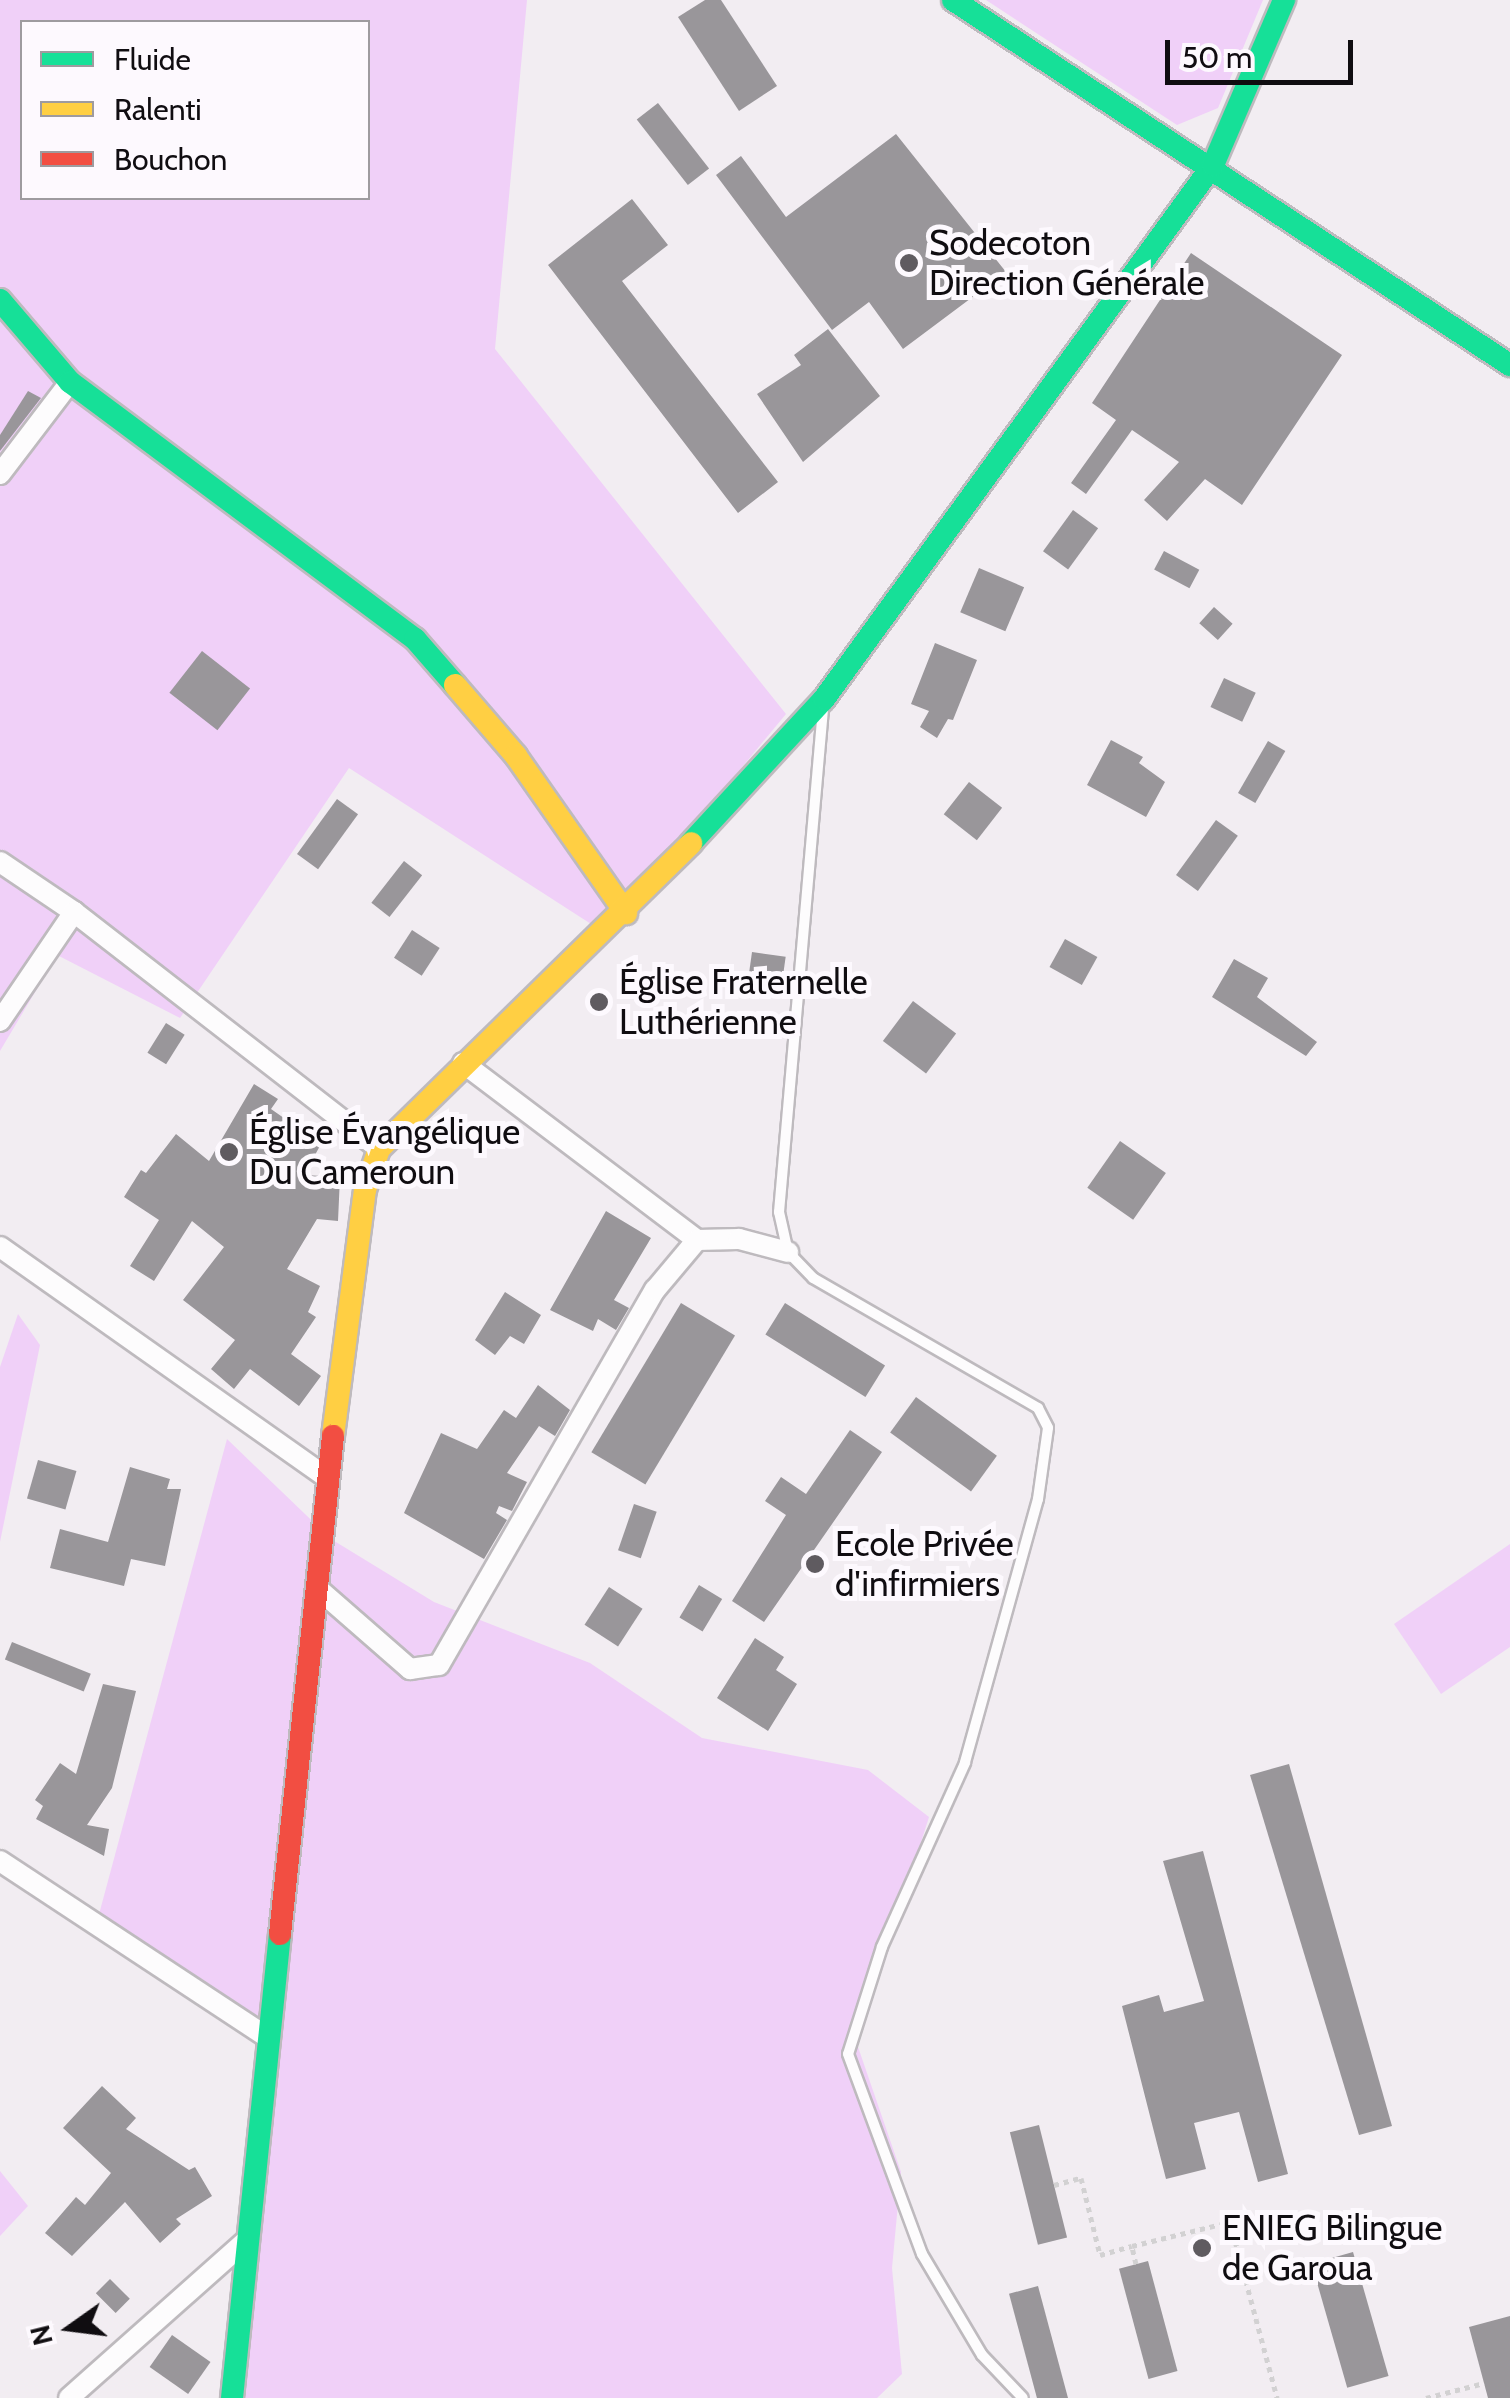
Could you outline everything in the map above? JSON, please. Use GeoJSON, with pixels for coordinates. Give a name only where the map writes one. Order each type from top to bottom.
{"type":"FeatureCollection","features":[{"type":"Feature","properties":{"kind":"street"},"geometry":{"type":"LineString","coordinates":[[953,0],[1213,165],[1510,365]]}},
{"type":"Feature","properties":{"kind":"street"},"geometry":{"type":"LineString","coordinates":[[232,2398],[245,2242],[328,1478],[365,1190],[378,1149],[463,1063],[626,913],[824,699],[1213,165],[1284,0]]}},
{"type":"Feature","properties":{"kind":"street"},"geometry":{"type":"LineString","coordinates":[[0,300],[70,382],[415,639],[516,756],[626,913]]}},
{"type":"Feature","properties":{"kind":"street"},"geometry":{"type":"LineString","coordinates":[[0,474],[70,382]]}},
{"type":"Feature","properties":{"kind":"street"},"geometry":{"type":"LineString","coordinates":[[0,862],[74,912],[378,1149]]}},
{"type":"Feature","properties":{"kind":"street"},"geometry":{"type":"LineString","coordinates":[[0,1021],[74,912]]}},
{"type":"Feature","properties":{"kind":"street"},"geometry":{"type":"LineString","coordinates":[[463,1063],[698,1240],[739,1239],[788,1252]]}},
{"type":"Feature","properties":{"kind":"street"},"geometry":{"type":"LineString","coordinates":[[316,1587],[410,1669],[440,1666],[655,1290],[698,1240]]}},
{"type":"Feature","properties":{"kind":"street"},"geometry":{"type":"LineString","coordinates":[[0,1247],[328,1478]]}},
{"type":"Feature","properties":{"kind":"street"},"geometry":{"type":"LineString","coordinates":[[0,1861],[268,2038]]}},
{"type":"Feature","properties":{"kind":"street"},"geometry":{"type":"LineString","coordinates":[[69,2398],[245,2242]]}},
{"type":"Feature","properties":{"kind":"lane"},"geometry":{"type":"LineString","coordinates":[[824,699],[779,1212],[788,1252],[813,1278],[1038,1408],[1048,1428],[1038,1499],[964,1763],[882,1948],[848,2054],[922,2254],[982,2355],[1023,2398]]}},
{"type":"Feature","properties":{"kind":"path"},"geometry":{"type":"LineString","coordinates":[[1054,2185],[1081,2178],[1100,2255],[1230,2222],[1277,2398]]}},
{"type":"Feature","properties":{"kind":"path"},"geometry":{"type":"LineString","coordinates":[[1132,2246],[1136,2264]]}},
{"type":"Feature","properties":{"kind":"path"},"geometry":{"type":"LineString","coordinates":[[1426,2398],[1484,2382]]}},
{"type":"Feature","properties":{"kind":"shaded area"},"geometry":{"type":"Polygon","coordinates":[[[0,0],[527,0],[495,349],[786,714],[605,933],[349,768],[180,1018],[57,955],[0,1051],[0,0]]]}},
{"type":"Feature","properties":{"kind":"shaded area"},"geometry":{"type":"Polygon","coordinates":[[[986,0],[1263,0],[1218,108],[1177,125],[986,0]]]}},
{"type":"Feature","properties":{"kind":"shaded area"},"geometry":{"type":"Polygon","coordinates":[[[18,1314],[40,1345],[0,1542],[0,1367],[18,1314]]]}},
{"type":"Feature","properties":{"kind":"shaded area"},"geometry":{"type":"Polygon","coordinates":[[[227,1439],[331,1539],[434,1602],[590,1663],[702,1738],[868,1770],[929,1817],[857,2044],[901,2172],[892,2268],[902,2374],[877,2398],[233,2398],[256,2035],[98,1918],[227,1439]]]}},
{"type":"Feature","properties":{"kind":"shaded area"},"geometry":{"type":"Polygon","coordinates":[[[1510,1544],[1510,1647],[1441,1694],[1394,1624],[1510,1544]]]}},
{"type":"Feature","properties":{"kind":"shaded area"},"geometry":{"type":"Polygon","coordinates":[[[0,2171],[28,2206],[0,2236],[0,2171]]]}},
{"type":"Feature","properties":{"kind":"building"},"geometry":{"type":"Polygon","coordinates":[[[705,0],[721,0],[777,86],[739,111],[678,17],[705,0]]]}},
{"type":"Feature","properties":{"kind":"building"},"geometry":{"type":"Polygon","coordinates":[[[658,103],[709,168],[688,185],[637,120],[658,103]]]}},
{"type":"Feature","properties":{"kind":"building"},"geometry":{"type":"Polygon","coordinates":[[[896,134],[1006,272],[903,349],[869,302],[832,330],[716,175],[741,156],[786,217],[896,134]]]}},
{"type":"Feature","properties":{"kind":"building"},"geometry":{"type":"Polygon","coordinates":[[[632,199],[668,245],[622,281],[778,482],[738,513],[548,265],[632,199]]]}},
{"type":"Feature","properties":{"kind":"building"},"geometry":{"type":"Polygon","coordinates":[[[1191,253],[1342,355],[1242,505],[1205,479],[1167,521],[1144,500],[1179,462],[1132,430],[1086,494],[1071,483],[1116,420],[1092,403],[1191,253]]]}},
{"type":"Feature","properties":{"kind":"building"},"geometry":{"type":"Polygon","coordinates":[[[828,329],[880,396],[803,462],[757,394],[801,365],[794,355],[828,329]]]}},
{"type":"Feature","properties":{"kind":"building"},"geometry":{"type":"Polygon","coordinates":[[[28,391],[41,398],[0,451],[0,435],[28,391]]]}},
{"type":"Feature","properties":{"kind":"building"},"geometry":{"type":"Polygon","coordinates":[[[1073,510],[1098,528],[1068,569],[1043,551],[1073,510]]]}},
{"type":"Feature","properties":{"kind":"building"},"geometry":{"type":"Polygon","coordinates":[[[1164,551],[1199,570],[1189,588],[1154,570],[1164,551]]]}},
{"type":"Feature","properties":{"kind":"building"},"geometry":{"type":"Polygon","coordinates":[[[979,568],[1024,587],[1005,631],[960,612],[979,568]]]}},
{"type":"Feature","properties":{"kind":"building"},"geometry":{"type":"Polygon","coordinates":[[[1214,607],[1233,624],[1218,640],[1199,623],[1214,607]]]}},
{"type":"Feature","properties":{"kind":"building"},"geometry":{"type":"Polygon","coordinates":[[[935,643],[977,660],[953,720],[948,719],[937,738],[920,727],[929,711],[911,704],[935,643]]]}},
{"type":"Feature","properties":{"kind":"building"},"geometry":{"type":"Polygon","coordinates":[[[202,651],[250,689],[217,730],[169,693],[202,651]]]}},
{"type":"Feature","properties":{"kind":"building"},"geometry":{"type":"Polygon","coordinates":[[[1224,678],[1256,693],[1242,722],[1210,707],[1224,678]]]}},
{"type":"Feature","properties":{"kind":"building"},"geometry":{"type":"Polygon","coordinates":[[[1111,740],[1143,757],[1139,763],[1165,782],[1146,817],[1087,785],[1111,740]]]}},
{"type":"Feature","properties":{"kind":"building"},"geometry":{"type":"Polygon","coordinates":[[[1268,741],[1285,751],[1255,803],[1238,793],[1268,741]]]}},
{"type":"Feature","properties":{"kind":"building"},"geometry":{"type":"Polygon","coordinates":[[[969,782],[1002,808],[977,840],[944,814],[969,782]]]}},
{"type":"Feature","properties":{"kind":"building"},"geometry":{"type":"Polygon","coordinates":[[[337,799],[358,814],[318,869],[297,854],[337,799]]]}},
{"type":"Feature","properties":{"kind":"building"},"geometry":{"type":"Polygon","coordinates":[[[1216,820],[1238,836],[1198,891],[1176,875],[1216,820]]]}},
{"type":"Feature","properties":{"kind":"building"},"geometry":{"type":"Polygon","coordinates":[[[404,861],[422,875],[389,917],[371,903],[404,861]]]}},
{"type":"Feature","properties":{"kind":"building"},"geometry":{"type":"Polygon","coordinates":[[[412,930],[440,948],[422,976],[394,958],[412,930]]]}},
{"type":"Feature","properties":{"kind":"building"},"geometry":{"type":"Polygon","coordinates":[[[1065,939],[1097,957],[1082,985],[1049,967],[1065,939]]]}},
{"type":"Feature","properties":{"kind":"building"},"geometry":{"type":"Polygon","coordinates":[[[752,952],[786,957],[781,992],[747,988],[752,952]]]}},
{"type":"Feature","properties":{"kind":"building"},"geometry":{"type":"Polygon","coordinates":[[[1234,959],[1268,978],[1257,997],[1317,1042],[1306,1056],[1212,997],[1234,959]]]}},
{"type":"Feature","properties":{"kind":"building"},"geometry":{"type":"Polygon","coordinates":[[[913,1001],[956,1033],[926,1073],[883,1041],[913,1001]]]}},
{"type":"Feature","properties":{"kind":"building"},"geometry":{"type":"Polygon","coordinates":[[[166,1023],[185,1035],[166,1064],[147,1053],[166,1023]]]}},
{"type":"Feature","properties":{"kind":"building"},"geometry":{"type":"Polygon","coordinates":[[[254,1084],[278,1099],[271,1109],[321,1144],[304,1175],[340,1177],[338,1221],[317,1219],[287,1269],[320,1286],[308,1312],[316,1317],[291,1354],[321,1376],[299,1406],[250,1369],[234,1389],[211,1369],[235,1340],[183,1300],[224,1247],[192,1221],[154,1281],[130,1266],[159,1220],[124,1197],[141,1170],[146,1173],[176,1134],[209,1161],[254,1084]]]}},
{"type":"Feature","properties":{"kind":"building"},"geometry":{"type":"Polygon","coordinates":[[[1120,1141],[1166,1173],[1133,1220],[1087,1188],[1120,1141]]]}},
{"type":"Feature","properties":{"kind":"building"},"geometry":{"type":"Polygon","coordinates":[[[606,1211],[651,1238],[614,1300],[629,1308],[616,1330],[598,1319],[593,1331],[550,1310],[606,1211]]]}},
{"type":"Feature","properties":{"kind":"building"},"geometry":{"type":"Polygon","coordinates":[[[505,1292],[541,1315],[524,1344],[510,1336],[495,1355],[475,1340],[505,1292]]]}},
{"type":"Feature","properties":{"kind":"building"},"geometry":{"type":"Polygon","coordinates":[[[681,1303],[735,1335],[645,1485],[591,1452],[681,1303]]]}},
{"type":"Feature","properties":{"kind":"building"},"geometry":{"type":"Polygon","coordinates":[[[785,1303],[885,1366],[865,1397],[765,1334],[785,1303]]]}},
{"type":"Feature","properties":{"kind":"building"},"geometry":{"type":"Polygon","coordinates":[[[538,1385],[570,1410],[555,1436],[539,1426],[507,1473],[527,1482],[512,1511],[499,1506],[496,1513],[507,1520],[484,1559],[404,1513],[441,1433],[477,1449],[504,1410],[516,1418],[538,1385]]]}},
{"type":"Feature","properties":{"kind":"building"},"geometry":{"type":"Polygon","coordinates":[[[916,1397],[997,1456],[971,1491],[890,1433],[916,1397]]]}},
{"type":"Feature","properties":{"kind":"building"},"geometry":{"type":"Polygon","coordinates":[[[850,1430],[882,1452],[764,1622],[732,1601],[786,1515],[765,1501],[781,1477],[806,1494],[850,1430]]]}},
{"type":"Feature","properties":{"kind":"building"},"geometry":{"type":"Polygon","coordinates":[[[38,1460],[76,1471],[65,1509],[27,1498],[38,1460]]]}},
{"type":"Feature","properties":{"kind":"building"},"geometry":{"type":"Polygon","coordinates":[[[130,1467],[170,1479],[167,1489],[181,1489],[165,1566],[131,1559],[124,1586],[50,1568],[60,1529],[108,1542],[130,1467]]]}},
{"type":"Feature","properties":{"kind":"building"},"geometry":{"type":"Polygon","coordinates":[[[634,1504],[657,1512],[641,1558],[618,1550],[634,1504]]]}},
{"type":"Feature","properties":{"kind":"building"},"geometry":{"type":"Polygon","coordinates":[[[699,1585],[722,1599],[703,1631],[679,1618],[699,1585]]]}},
{"type":"Feature","properties":{"kind":"building"},"geometry":{"type":"Polygon","coordinates":[[[609,1587],[643,1609],[618,1647],[584,1625],[609,1587]]]}},
{"type":"Feature","properties":{"kind":"building"},"geometry":{"type":"Polygon","coordinates":[[[755,1638],[784,1657],[776,1670],[797,1684],[768,1731],[717,1698],[755,1638]]]}},
{"type":"Feature","properties":{"kind":"building"},"geometry":{"type":"Polygon","coordinates":[[[12,1642],[91,1674],[84,1691],[5,1660],[12,1642]]]}},
{"type":"Feature","properties":{"kind":"building"},"geometry":{"type":"Polygon","coordinates":[[[103,1684],[136,1691],[112,1788],[87,1825],[109,1829],[104,1856],[36,1819],[43,1806],[35,1800],[60,1763],[76,1774],[103,1684]]]}},
{"type":"Feature","properties":{"kind":"building"},"geometry":{"type":"Polygon","coordinates":[[[1289,1764],[1392,2126],[1359,2135],[1250,1775],[1289,1764]]]}},
{"type":"Feature","properties":{"kind":"building"},"geometry":{"type":"Polygon","coordinates":[[[1203,1851],[1288,2174],[1258,2182],[1239,2112],[1194,2123],[1206,2169],[1166,2179],[1122,2006],[1159,1995],[1164,2012],[1204,2001],[1163,1861],[1203,1851]]]}},
{"type":"Feature","properties":{"kind":"building"},"geometry":{"type":"Polygon","coordinates":[[[102,2086],[136,2118],[126,2129],[189,2170],[195,2167],[212,2196],[176,2219],[181,2224],[160,2243],[125,2202],[72,2256],[45,2233],[76,2197],[85,2205],[111,2173],[63,2128],[102,2086]]]}},
{"type":"Feature","properties":{"kind":"building"},"geometry":{"type":"Polygon","coordinates":[[[1039,2125],[1067,2238],[1038,2245],[1010,2132],[1039,2125]]]}},
{"type":"Feature","properties":{"kind":"building"},"geometry":{"type":"Polygon","coordinates":[[[1353,2252],[1389,2376],[1347,2388],[1312,2264],[1353,2252]]]}},
{"type":"Feature","properties":{"kind":"building"},"geometry":{"type":"Polygon","coordinates":[[[1148,2261],[1178,2371],[1149,2379],[1119,2269],[1148,2261]]]}},
{"type":"Feature","properties":{"kind":"building"},"geometry":{"type":"Polygon","coordinates":[[[110,2279],[130,2299],[116,2313],[96,2293],[110,2279]]]}},
{"type":"Feature","properties":{"kind":"building"},"geometry":{"type":"Polygon","coordinates":[[[1038,2286],[1068,2398],[1037,2398],[1009,2294],[1038,2286]]]}},
{"type":"Feature","properties":{"kind":"building"},"geometry":{"type":"Polygon","coordinates":[[[1510,2316],[1510,2398],[1488,2398],[1469,2327],[1510,2316]]]}},
{"type":"Feature","properties":{"kind":"building"},"geometry":{"type":"Polygon","coordinates":[[[172,2335],[211,2362],[188,2394],[150,2367],[172,2335]]]}},
{"type":"Feature","properties":{"kind":"traffic: fast"},"geometry":{"type":"LineString","coordinates":[[953,0],[1510,365]]}},
{"type":"Feature","properties":{"kind":"traffic: fast"},"geometry":{"type":"LineString","coordinates":[[691,843],[824,699],[1213,165],[1284,0]]}},
{"type":"Feature","properties":{"kind":"traffic: fast"},"geometry":{"type":"LineString","coordinates":[[0,300],[70,382],[415,639],[455,685]]}},
{"type":"Feature","properties":{"kind":"traffic: fast"},"geometry":{"type":"LineString","coordinates":[[232,2398],[280,1934]]}},
{"type":"Feature","properties":{"kind":"traffic: slow"},"geometry":{"type":"LineString","coordinates":[[455,685],[516,756],[626,913]]}},
{"type":"Feature","properties":{"kind":"traffic: slow"},"geometry":{"type":"LineString","coordinates":[[333,1436],[365,1190],[379,1149],[691,843]]}},
{"type":"Feature","properties":{"kind":"traffic: jam"},"geometry":{"type":"LineString","coordinates":[[280,1934],[333,1436]]}},
{"type":"Feature","properties":{"kind":"place","name":"Sodecoton Direction Générale"},"geometry":{"type":"Point","coordinates":[909,263]}},
{"type":"Feature","properties":{"kind":"place","name":"Église Fraternelle Luthérienne"},"geometry":{"type":"Point","coordinates":[599,1002]}},
{"type":"Feature","properties":{"kind":"place","name":"Église Évangélique Du Cameroun"},"geometry":{"type":"Point","coordinates":[229,1152]}},
{"type":"Feature","properties":{"kind":"place","name":"Ecole Privée d'infirmiers"},"geometry":{"type":"Point","coordinates":[815,1564]}},
{"type":"Feature","properties":{"kind":"place","name":"ENIEG Bilingue de Garoua"},"geometry":{"type":"Point","coordinates":[1202,2248]}}]}
